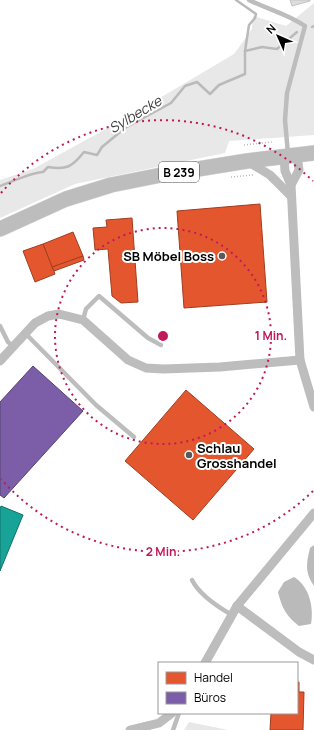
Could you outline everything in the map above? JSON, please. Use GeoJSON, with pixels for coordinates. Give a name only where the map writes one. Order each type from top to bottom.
{"type":"FeatureCollection","features":[{"type":"Feature","properties":{"kind":"main road","name":"B 239"},"geometry":{"type":"LineString","coordinates":[[0,229],[66,199],[87,192],[161,175],[246,161],[314,153]]}},
{"type":"Feature","properties":{"kind":"street"},"geometry":{"type":"LineString","coordinates":[[290,156],[299,170],[291,185]]}},
{"type":"Feature","properties":{"kind":"street"},"geometry":{"type":"LineString","coordinates":[[290,156],[285,171],[291,185],[300,360],[314,407]]}},
{"type":"Feature","properties":{"kind":"street"},"geometry":{"type":"LineString","coordinates":[[246,161],[270,175],[291,196]]}},
{"type":"Feature","properties":{"kind":"street"},"geometry":{"type":"LineString","coordinates":[[0,361],[35,323],[48,316],[59,314],[72,316],[83,320],[128,360],[146,368],[163,370],[300,360]]}},
{"type":"Feature","properties":{"kind":"street"},"geometry":{"type":"LineString","coordinates":[[206,662],[237,606],[314,513]]}},
{"type":"Feature","properties":{"kind":"street"},"geometry":{"type":"LineString","coordinates":[[237,606],[298,652],[314,660]]}},
{"type":"Feature","properties":{"kind":"street"},"geometry":{"type":"LineString","coordinates":[[130,730],[159,723],[171,714]]}},
{"type":"Feature","properties":{"kind":"lane"},"geometry":{"type":"LineString","coordinates":[[248,0],[283,16],[293,18],[304,26],[305,30],[287,93],[285,120],[290,156]]}},
{"type":"Feature","properties":{"kind":"lane"},"geometry":{"type":"LineString","coordinates":[[83,320],[86,309],[99,296],[148,338],[161,346]]}},
{"type":"Feature","properties":{"kind":"lane"},"geometry":{"type":"LineString","coordinates":[[0,326],[8,342],[13,346]]}},
{"type":"Feature","properties":{"kind":"lane"},"geometry":{"type":"LineString","coordinates":[[25,333],[96,405],[134,437]]}},
{"type":"Feature","properties":{"kind":"lane"},"geometry":{"type":"LineString","coordinates":[[192,580],[195,585],[222,609],[232,615]]}},
{"type":"Feature","properties":{"kind":"lane"},"geometry":{"type":"LineString","coordinates":[[173,730],[179,714]]}},
{"type":"Feature","properties":{"kind":"path"},"geometry":{"type":"LineString","coordinates":[[244,145],[272,142]]}},
{"type":"Feature","properties":{"kind":"path"},"geometry":{"type":"LineString","coordinates":[[225,177],[247,175],[257,176]]}},
{"type":"Feature","properties":{"kind":"shaded area"},"geometry":{"type":"Polygon","coordinates":[[[314,3],[314,135],[229,141],[225,153],[75,184],[0,218],[0,180],[33,169],[126,118],[234,54],[252,29],[253,16],[286,26],[314,3]]]}},
{"type":"Feature","properties":{"kind":"shaded area"},"geometry":{"type":"Polygon","coordinates":[[[314,545],[314,586],[309,577],[307,568],[310,548],[314,545]]]}},
{"type":"Feature","properties":{"kind":"shaded area"},"geometry":{"type":"Polygon","coordinates":[[[294,577],[307,591],[312,611],[311,624],[299,626],[291,619],[281,603],[278,592],[284,582],[294,577]]]}},
{"type":"Feature","properties":{"kind":"shaded area"},"geometry":{"type":"Polygon","coordinates":[[[189,722],[228,730],[184,730],[189,722]]]}},
{"type":"Feature","properties":{"kind":"building: Handel","name":"SB Möbel Boss"},"geometry":{"type":"Polygon","coordinates":[[[260,204],[267,302],[184,308],[177,211],[260,204]]]}},
{"type":"Feature","properties":{"kind":"building: Handel"},"geometry":{"type":"Polygon","coordinates":[[[132,218],[138,302],[121,303],[112,296],[108,249],[95,250],[93,228],[107,227],[106,220],[132,218]]]}},
{"type":"Feature","properties":{"kind":"building: Handel"},"geometry":{"type":"Polygon","coordinates":[[[73,232],[83,256],[52,268],[43,244],[73,232]]]}},
{"type":"Feature","properties":{"kind":"building: Handel"},"geometry":{"type":"Polygon","coordinates":[[[43,244],[55,274],[35,282],[23,251],[43,244]]]}},
{"type":"Feature","properties":{"kind":"building: Handel"},"geometry":{"type":"Polygon","coordinates":[[[83,256],[84,260],[54,271],[52,267],[83,256]]]}},
{"type":"Feature","properties":{"kind":"building: Handel","name":"Schlau Grosshandel"},"geometry":{"type":"Polygon","coordinates":[[[186,390],[254,449],[193,520],[125,461],[186,390]]]}},
{"type":"Feature","properties":{"kind":"building: Handel"},"geometry":{"type":"Polygon","coordinates":[[[299,682],[299,692],[304,692],[303,730],[270,730],[271,714],[298,714],[299,682]]]}},
{"type":"Feature","properties":{"kind":"building: Büros"},"geometry":{"type":"Polygon","coordinates":[[[33,366],[83,411],[4,498],[0,495],[0,402],[33,366]]]}},
{"type":"Feature","properties":{"kind":"building: Öffentlich"},"geometry":{"type":"Polygon","coordinates":[[[1,506],[23,515],[0,571],[0,509],[1,506]]]}},
{"type":"Feature","properties":{"kind":"building: Sonstige"},"geometry":{"type":"Polygon","coordinates":[[[290,0],[310,0],[310,1],[292,6],[290,0]]]}},
{"type":"Feature","properties":{"kind":"waterway"},"geometry":{"type":"LineString","coordinates":[[236,0],[256,14],[255,18],[249,25],[245,51]]}},
{"type":"Feature","properties":{"kind":"waterway","name":"Sylbecke"},"geometry":{"type":"LineString","coordinates":[[0,186],[28,175],[43,172],[48,167],[65,168],[76,161],[84,152],[97,155],[102,147],[125,128],[171,103],[185,86],[197,82],[210,94],[219,85],[245,74],[245,51],[262,47],[277,49],[297,32]]}},
{"type":"Feature","properties":{"kind":"place","name":"SB Möbel Boss"},"geometry":{"type":"Point","coordinates":[222,256]}},
{"type":"Feature","properties":{"kind":"place","name":"Schlau Grosshandel"},"geometry":{"type":"Point","coordinates":[189,455]}}]}
